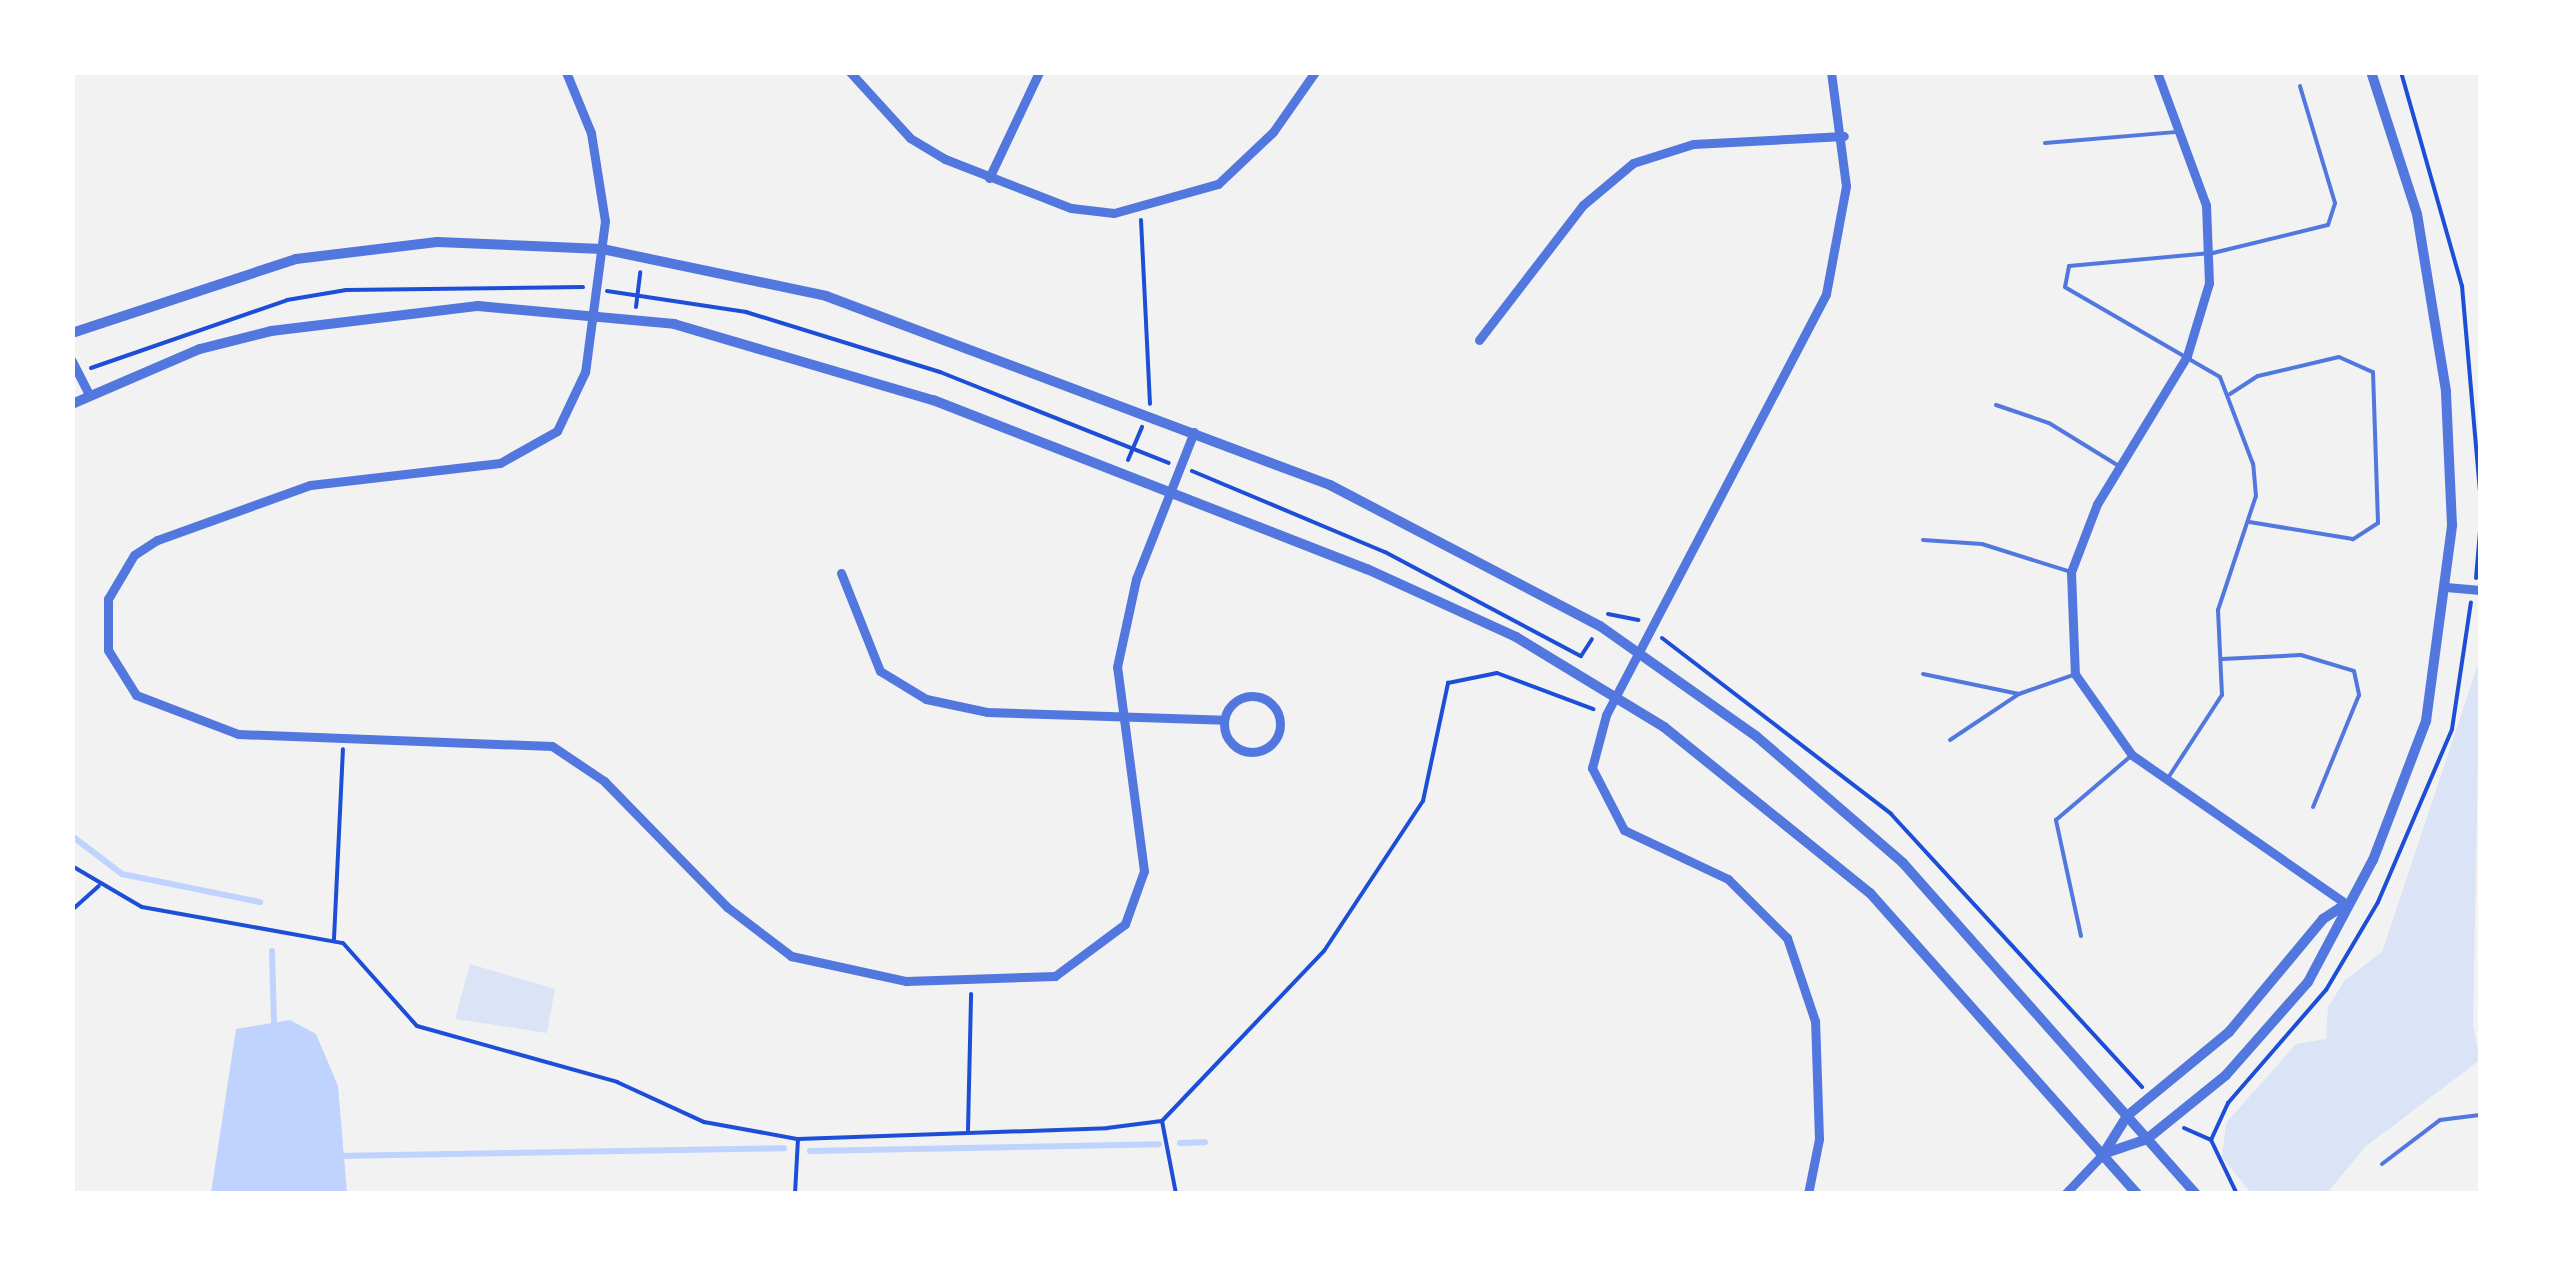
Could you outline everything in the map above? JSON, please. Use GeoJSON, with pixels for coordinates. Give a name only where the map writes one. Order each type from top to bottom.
{"type":"FeatureCollection","features":[{"type":"Feature","properties":{"kind":"street"},"geometry":{"type":"LineString","coordinates":[[566,72],[600,174],[602,249],[574,406],[531,452],[310,485],[157,540],[118,574],[108,650],[136,695],[203,728],[552,746],[604,780],[727,908],[791,956],[867,978],[971,981],[1055,976],[1125,924],[1144,871],[1120,711],[1123,622],[1194,432]]}},
{"type":"Feature","properties":{"kind":"street"},"geometry":{"type":"LineString","coordinates":[[850,72],[910,138],[989,178],[1071,208],[1141,210],[1218,184],[1248,160],[1315,72]]}},
{"type":"Feature","properties":{"kind":"street"},"geometry":{"type":"LineString","coordinates":[[989,178],[1039,72]]}},
{"type":"Feature","properties":{"kind":"street"},"geometry":{"type":"LineString","coordinates":[[1808,1194],[1819,1139],[1815,1021],[1798,962],[1751,896],[1624,830],[1606,810],[1594,751],[1616,698],[1826,294],[1840,244],[1844,136],[1831,72]]}},
{"type":"Feature","properties":{"kind":"street"},"geometry":{"type":"LineString","coordinates":[[2157,72],[2180,132],[2212,253],[2186,356],[2119,466],[2071,572],[2075,674],[2132,755],[2346,904]]}},
{"type":"Feature","properties":{"kind":"street"},"geometry":{"type":"LineString","coordinates":[[2065,1194],[2104,1154],[2126,1116],[2229,1032],[2346,904],[2403,792],[2426,721],[2446,588],[2452,485],[2436,309],[2417,214],[2370,72]]}},
{"type":"Feature","properties":{"kind":"street"},"geometry":{"type":"LineString","coordinates":[[1479,340],[1583,204],[1633,163],[1692,144],[1844,136]]}},
{"type":"Feature","properties":{"kind":"street"},"geometry":{"type":"LineString","coordinates":[[72,333],[296,259],[437,242],[602,249],[826,296],[1194,432],[1461,546],[1641,652],[1904,864],[2196,1194]]}},
{"type":"Feature","properties":{"kind":"street"},"geometry":{"type":"LineString","coordinates":[[72,404],[200,349],[368,313],[478,306],[592,312],[770,345],[1172,492],[1367,569],[1571,670],[1764,802],[1870,893],[2137,1194]]}},
{"type":"Feature","properties":{"kind":"street"},"geometry":{"type":"LineString","coordinates":[[72,361],[88,395]]}},
{"type":"Feature","properties":{"kind":"street"},"geometry":{"type":"LineString","coordinates":[[841,573],[880,671],[926,699],[987,712],[1120,711],[1224,720],[1251,696],[1269,701],[1280,727],[1274,743],[1249,752],[1233,745],[1224,720]]}},
{"type":"Feature","properties":{"kind":"street"},"geometry":{"type":"LineString","coordinates":[[2446,588],[2480,590]]}},
{"type":"Feature","properties":{"kind":"street"},"geometry":{"type":"LineString","coordinates":[[2104,1154],[2147,1139],[2269,1033],[2344,923],[2346,904]]}},
{"type":"Feature","properties":{"kind":"lane"},"geometry":{"type":"LineString","coordinates":[[2168,778],[2222,695],[2218,610],[2249,522],[2253,464],[2230,394],[2186,356],[2065,288],[2069,266],[2212,253],[2328,225],[2335,203],[2300,86]]}},
{"type":"Feature","properties":{"kind":"lane"},"geometry":{"type":"LineString","coordinates":[[2045,142],[2180,132]]}},
{"type":"Feature","properties":{"kind":"lane"},"geometry":{"type":"LineString","coordinates":[[2230,394],[2258,376],[2338,357],[2373,372],[2378,523],[2353,538],[2249,522]]}},
{"type":"Feature","properties":{"kind":"lane"},"geometry":{"type":"LineString","coordinates":[[1996,405],[2119,466]]}},
{"type":"Feature","properties":{"kind":"lane"},"geometry":{"type":"LineString","coordinates":[[1922,540],[1982,544],[2071,572]]}},
{"type":"Feature","properties":{"kind":"lane"},"geometry":{"type":"LineString","coordinates":[[2222,659],[2300,655],[2354,671],[2359,695],[2313,807]]}},
{"type":"Feature","properties":{"kind":"lane"},"geometry":{"type":"LineString","coordinates":[[1923,674],[2018,694]]}},
{"type":"Feature","properties":{"kind":"lane"},"geometry":{"type":"LineString","coordinates":[[1950,740],[2018,694],[2075,674]]}},
{"type":"Feature","properties":{"kind":"lane"},"geometry":{"type":"LineString","coordinates":[[2081,936],[2056,820],[2132,755]]}},
{"type":"Feature","properties":{"kind":"lane"},"geometry":{"type":"LineString","coordinates":[[2382,1164],[2440,1120],[2480,1115]]}},
{"type":"Feature","properties":{"kind":"path"},"geometry":{"type":"LineString","coordinates":[[2400,72],[2456,257],[2480,490]]}},
{"type":"Feature","properties":{"kind":"path"},"geometry":{"type":"LineString","coordinates":[[1133,449],[1154,391],[1141,210]]}},
{"type":"Feature","properties":{"kind":"path"},"geometry":{"type":"LineString","coordinates":[[635,318],[642,256]]}},
{"type":"Feature","properties":{"kind":"path"},"geometry":{"type":"LineString","coordinates":[[78,373],[239,315],[346,290],[596,289],[746,312],[940,372],[1182,468],[1385,552],[1581,656]]}},
{"type":"Feature","properties":{"kind":"path"},"geometry":{"type":"LineString","coordinates":[[2480,531],[2480,560]]}},
{"type":"Feature","properties":{"kind":"path"},"geometry":{"type":"LineString","coordinates":[[1558,693],[1610,610]]}},
{"type":"Feature","properties":{"kind":"path"},"geometry":{"type":"LineString","coordinates":[[334,940],[344,738]]}},
{"type":"Feature","properties":{"kind":"path"},"geometry":{"type":"LineString","coordinates":[[72,910],[100,886]]}},
{"type":"Feature","properties":{"kind":"path"},"geometry":{"type":"LineString","coordinates":[[968,1130],[971,981]]}},
{"type":"Feature","properties":{"kind":"path"},"geometry":{"type":"LineString","coordinates":[[1162,1121],[1176,1194]]}},
{"type":"Feature","properties":{"kind":"path"},"geometry":{"type":"LineString","coordinates":[[795,1194],[798,1139]]}},
{"type":"Feature","properties":{"kind":"shaded area"},"geometry":{"type":"Polygon","coordinates":[[[2480,658],[2473,1025],[2480,1060],[2365,1147],[2327,1193],[2251,1193],[2222,1157],[2226,1123],[2296,1044],[2326,1039],[2328,1007],[2345,980],[2382,952],[2480,658]]]}},
{"type":"Feature","properties":{"kind":"shaded area"},"geometry":{"type":"Polygon","coordinates":[[[470,964],[555,989],[547,1033],[455,1019],[470,964]]]}},
{"type":"Feature","properties":{"kind":"water"},"geometry":{"type":"Polygon","coordinates":[[[290,1020],[316,1034],[338,1086],[347,1193],[211,1193],[236,1029],[290,1020]]]}},
{"type":"Feature","properties":{"kind":"waterway"},"geometry":{"type":"LineString","coordinates":[[72,836],[122,874],[260,902]]}},
{"type":"Feature","properties":{"kind":"waterway"},"geometry":{"type":"LineString","coordinates":[[272,951],[274,1023]]}},
{"type":"Feature","properties":{"kind":"waterway"},"geometry":{"type":"LineString","coordinates":[[1180,1143],[1205,1142]]}},
{"type":"Feature","properties":{"kind":"waterway"},"geometry":{"type":"LineString","coordinates":[[810,1151],[1159,1144]]}},
{"type":"Feature","properties":{"kind":"waterway"},"geometry":{"type":"LineString","coordinates":[[336,1156],[784,1148]]}}]}
